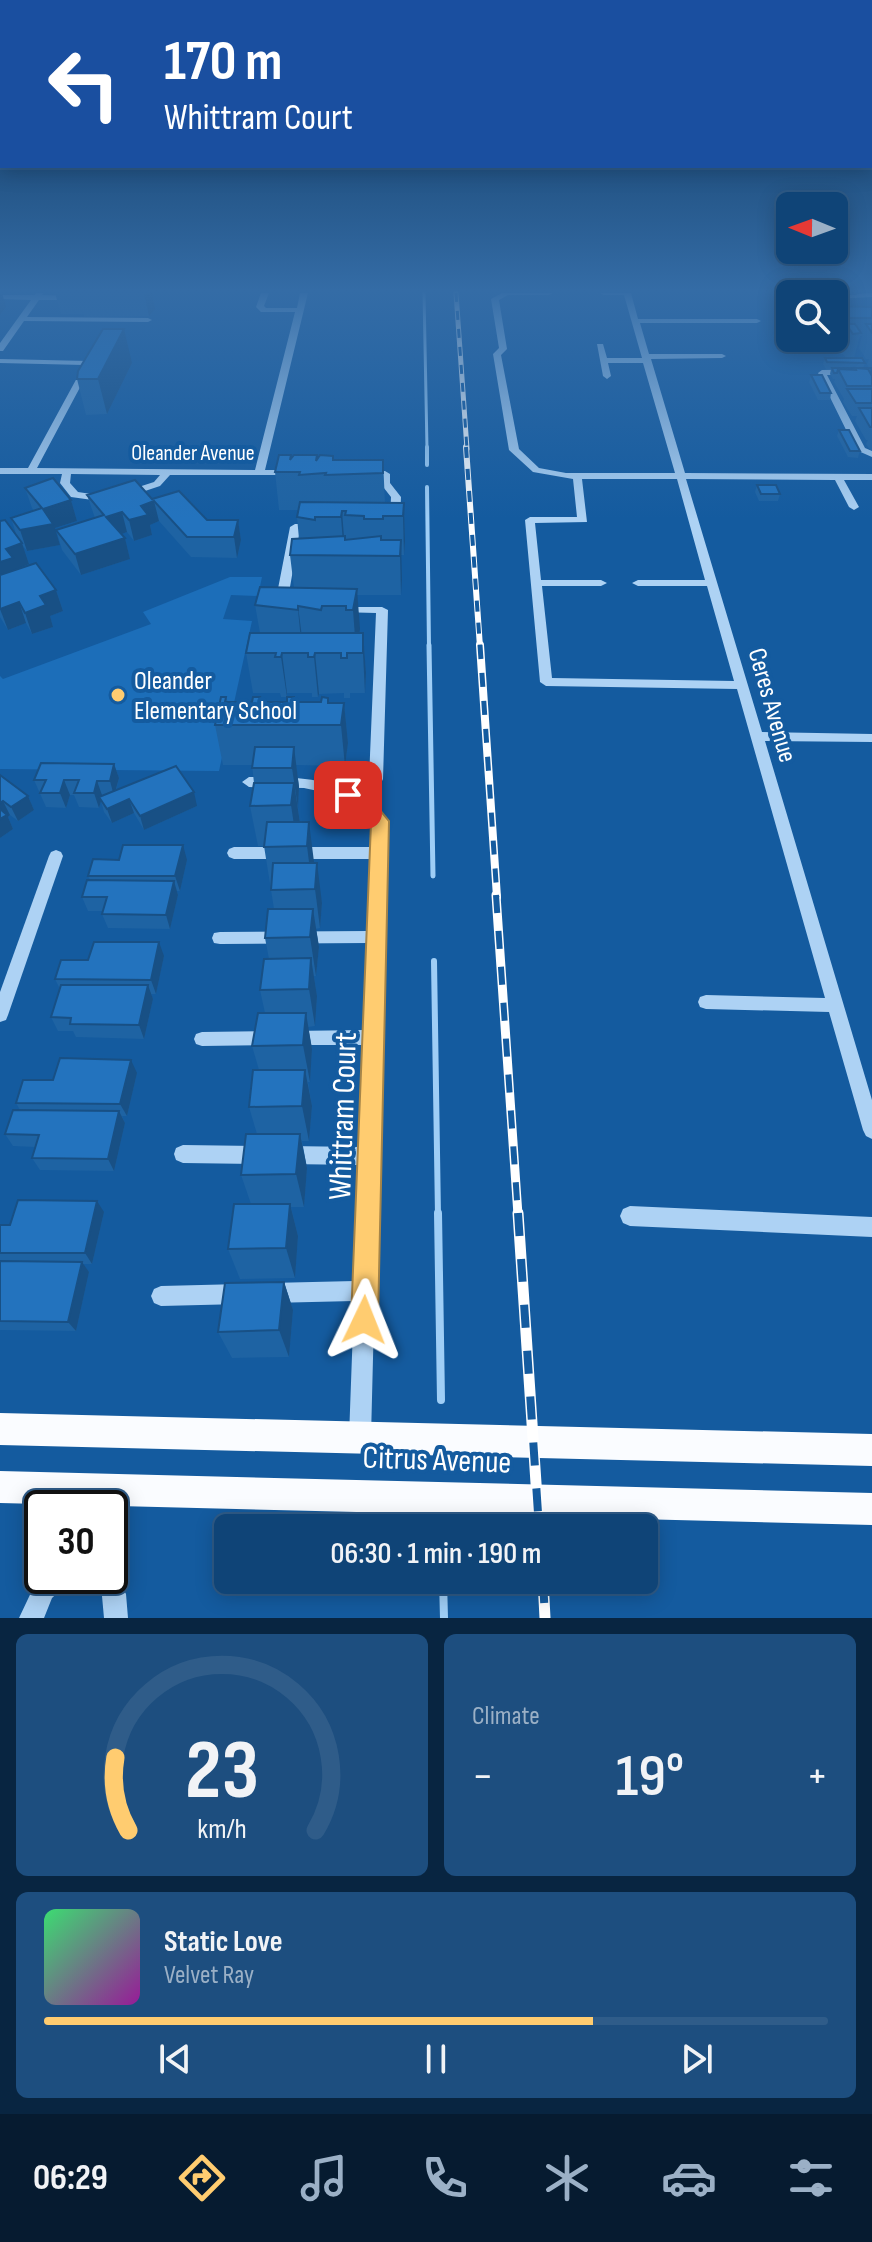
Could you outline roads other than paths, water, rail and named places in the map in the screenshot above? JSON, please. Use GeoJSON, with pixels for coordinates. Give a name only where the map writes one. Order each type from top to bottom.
{"type":"FeatureCollection","features":[{"type":"Feature","properties":{"kind":"main road","name":"Citrus Avenue"},"geometry":{"type":"LineString","coordinates":[[0,1429],[872,1450]]}},
{"type":"Feature","properties":{"kind":"main road","name":"Citrus Avenue"},"geometry":{"type":"LineString","coordinates":[[0,1487],[26,1490]]}},
{"type":"Feature","properties":{"kind":"main road","name":"Citrus Avenue"},"geometry":{"type":"LineString","coordinates":[[128,1499],[442,1497],[872,1509]]}},
{"type":"Feature","properties":{"kind":"street"},"geometry":{"type":"LineString","coordinates":[[31,471],[86,369]]}},
{"type":"Feature","properties":{"kind":"street"},"geometry":{"type":"LineString","coordinates":[[259,473],[285,369]]}},
{"type":"Feature","properties":{"kind":"street"},"geometry":{"type":"LineString","coordinates":[[499,369],[501,388],[507,395],[514,450],[536,470],[577,476],[872,477]]}},
{"type":"Feature","properties":{"kind":"street"},"geometry":{"type":"LineString","coordinates":[[605,369],[607,376]]}},
{"type":"Feature","properties":{"kind":"street","name":"Ceres Avenue"},"geometry":{"type":"LineString","coordinates":[[649,369],[872,1130]]}},
{"type":"Feature","properties":{"kind":"street"},"geometry":{"type":"LineString","coordinates":[[850,369],[822,373],[861,450],[872,454]]}},
{"type":"Feature","properties":{"kind":"street","name":"Oleander Avenue"},"geometry":{"type":"LineString","coordinates":[[0,471],[306,473]]}},
{"type":"Feature","properties":{"kind":"street"},"geometry":{"type":"LineString","coordinates":[[67,471],[65,483],[75,495],[104,500],[157,484],[168,472]]}},
{"type":"Feature","properties":{"kind":"street"},"geometry":{"type":"LineString","coordinates":[[353,474],[385,474],[385,483],[396,497],[394,527],[380,527]]}},
{"type":"Feature","properties":{"kind":"street"},"geometry":{"type":"LineString","coordinates":[[577,476],[583,520],[530,520],[546,682],[742,685]]}},
{"type":"Feature","properties":{"kind":"street"},"geometry":{"type":"LineString","coordinates":[[838,477],[854,507]]}},
{"type":"Feature","properties":{"kind":"street"},"geometry":{"type":"LineString","coordinates":[[294,610],[280,610],[295,527],[324,527]]}},
{"type":"Feature","properties":{"kind":"street"},"geometry":{"type":"LineString","coordinates":[[536,583],[601,583]]}},
{"type":"Feature","properties":{"kind":"street"},"geometry":{"type":"LineString","coordinates":[[638,583],[712,583]]}},
{"type":"Feature","properties":{"kind":"street"},"geometry":{"type":"LineString","coordinates":[[249,782],[299,781],[331,787],[365,803],[376,779],[382,610],[324,610]]}},
{"type":"Feature","properties":{"kind":"street"},"geometry":{"type":"LineString","coordinates":[[757,736],[872,738]]}},
{"type":"Feature","properties":{"kind":"street","name":"Whittram Court"},"geometry":{"type":"LineString","coordinates":[[360,1437],[381,853],[380,821],[365,803]]}},
{"type":"Feature","properties":{"kind":"street"},"geometry":{"type":"LineString","coordinates":[[234,853],[381,853]]}},
{"type":"Feature","properties":{"kind":"street"},"geometry":{"type":"LineString","coordinates":[[0,1015],[56,856]]}},
{"type":"Feature","properties":{"kind":"street"},"geometry":{"type":"LineString","coordinates":[[220,938],[378,937]]}},
{"type":"Feature","properties":{"kind":"street"},"geometry":{"type":"LineString","coordinates":[[706,1002],[836,1005]]}},
{"type":"Feature","properties":{"kind":"street"},"geometry":{"type":"LineString","coordinates":[[202,1039],[375,1037]]}},
{"type":"Feature","properties":{"kind":"street"},"geometry":{"type":"LineString","coordinates":[[183,1154],[371,1156]]}},
{"type":"Feature","properties":{"kind":"street"},"geometry":{"type":"LineString","coordinates":[[630,1216],[872,1227]]}},
{"type":"Feature","properties":{"kind":"street"},"geometry":{"type":"LineString","coordinates":[[161,1296],[366,1291]]}},
{"type":"Feature","properties":{"kind":"street"},"geometry":{"type":"LineString","coordinates":[[31,1618],[42,1594]]}},
{"type":"Feature","properties":{"kind":"street"},"geometry":{"type":"LineString","coordinates":[[114,1594],[116,1618]]}},
{"type":"Feature","properties":{"kind":"waterway"},"geometry":{"type":"LineString","coordinates":[[425,369],[427,449]]}},
{"type":"Feature","properties":{"kind":"waterway"},"geometry":{"type":"LineString","coordinates":[[427,449],[427,465]]}},
{"type":"Feature","properties":{"kind":"waterway"},"geometry":{"type":"LineString","coordinates":[[427,487],[429,647]]}},
{"type":"Feature","properties":{"kind":"waterway"},"geometry":{"type":"LineString","coordinates":[[429,645],[433,876]]}},
{"type":"Feature","properties":{"kind":"waterway"},"geometry":{"type":"LineString","coordinates":[[434,961],[438,1215]]}},
{"type":"Feature","properties":{"kind":"waterway"},"geometry":{"type":"LineString","coordinates":[[438,1213],[441,1400]]}},
{"type":"Feature","properties":{"kind":"waterway"},"geometry":{"type":"LineString","coordinates":[[443,1594],[444,1618]]}},
{"type":"Feature","properties":{"kind":"railway"},"geometry":{"type":"LineString","coordinates":[[461,369],[467,449]]}},
{"type":"Feature","properties":{"kind":"railway"},"geometry":{"type":"LineString","coordinates":[[466,447],[480,647]]}},
{"type":"Feature","properties":{"kind":"railway"},"geometry":{"type":"LineString","coordinates":[[480,645],[497,897]]}},
{"type":"Feature","properties":{"kind":"railway"},"geometry":{"type":"LineString","coordinates":[[496,895],[518,1215]]}},
{"type":"Feature","properties":{"kind":"railway"},"geometry":{"type":"LineString","coordinates":[[518,1213],[538,1514]]}},
{"type":"Feature","properties":{"kind":"railway"},"geometry":{"type":"LineString","coordinates":[[544,1594],[545,1618]]}},
{"type":"Feature","properties":{"kind":"place","name":"Oleander Elementary School"},"geometry":{"type":"Point","coordinates":[118,695]}}]}
